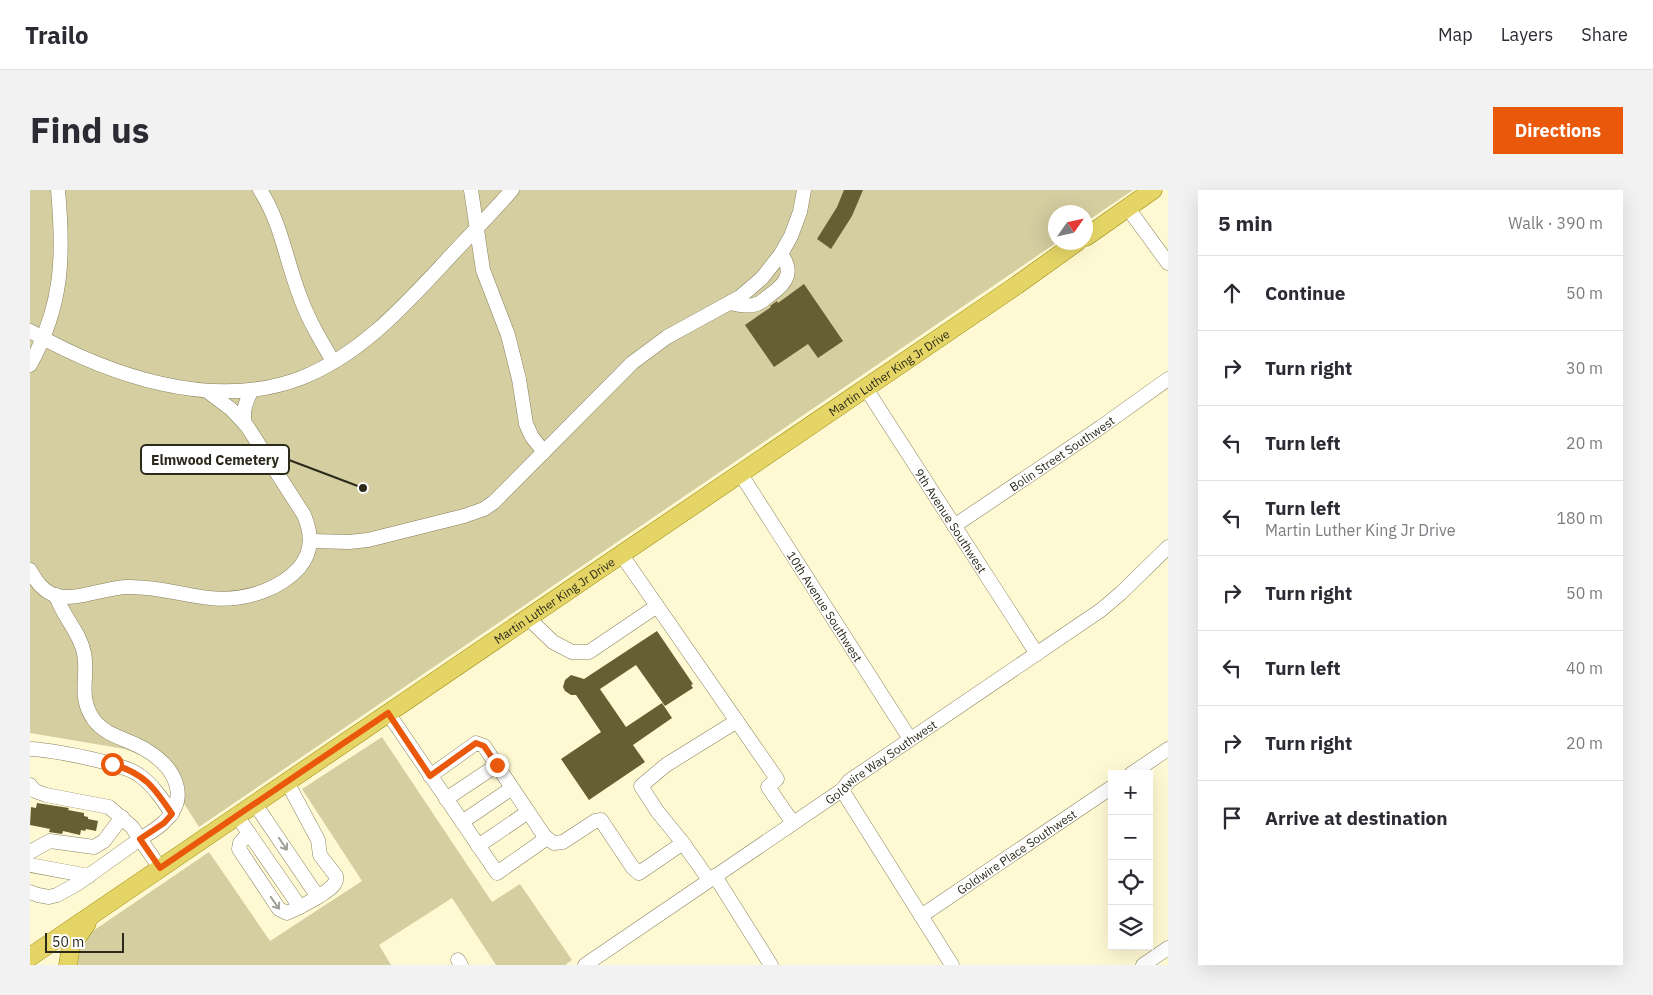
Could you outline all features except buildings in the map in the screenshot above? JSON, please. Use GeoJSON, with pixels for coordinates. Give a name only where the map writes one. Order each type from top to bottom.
{"type":"FeatureCollection","features":[{"type":"Feature","properties":{"kind":"main road"},"geometry":{"type":"LineString","coordinates":[[1093,231],[1152,190]]}},
{"type":"Feature","properties":{"kind":"main road","name":"Martin Luther King Jr Drive"},"geometry":{"type":"LineString","coordinates":[[33,958],[160,868],[1066,250]]}},
{"type":"Feature","properties":{"kind":"main road"},"geometry":{"type":"LineString","coordinates":[[68,965],[71,946],[93,914]]}},
{"type":"Feature","properties":{"kind":"street"},"geometry":{"type":"LineString","coordinates":[[30,365],[43,338],[55,302],[60,272],[61,236],[58,190]]}},
{"type":"Feature","properties":{"kind":"street"},"geometry":{"type":"LineString","coordinates":[[260,190],[270,206],[281,233],[300,299],[312,326],[332,362]]}},
{"type":"Feature","properties":{"kind":"street"},"geometry":{"type":"LineString","coordinates":[[471,190],[483,270],[515,358],[526,424],[544,452]]}},
{"type":"Feature","properties":{"kind":"street"},"geometry":{"type":"LineString","coordinates":[[30,330],[80,357],[157,382],[206,390],[235,392],[273,387],[302,377],[332,362],[362,342],[390,319],[512,190]]}},
{"type":"Feature","properties":{"kind":"street"},"geometry":{"type":"LineString","coordinates":[[311,541],[349,542],[368,540],[446,522],[484,509],[502,495],[632,363],[667,337],[730,303],[762,278],[781,254],[797,222],[804,190]]}},
{"type":"Feature","properties":{"kind":"street"},"geometry":{"type":"LineString","coordinates":[[1127,207],[1168,263]]}},
{"type":"Feature","properties":{"kind":"street"},"geometry":{"type":"LineString","coordinates":[[730,303],[741,306],[758,304],[783,285],[788,271],[787,262],[781,254]]}},
{"type":"Feature","properties":{"kind":"street","name":"Bolin Street Southwest"},"geometry":{"type":"LineString","coordinates":[[954,526],[1101,427],[1168,379]]}},
{"type":"Feature","properties":{"kind":"street","name":"9th Avenue Southwest"},"geometry":{"type":"LineString","coordinates":[[865,387],[1037,654]]}},
{"type":"Feature","properties":{"kind":"street"},"geometry":{"type":"LineString","coordinates":[[30,570],[46,591],[65,597],[110,588],[130,587],[156,589],[207,599],[228,599],[252,595],[275,586],[293,574],[306,557],[311,541],[304,515],[245,424],[231,409],[206,390]]}},
{"type":"Feature","properties":{"kind":"street"},"geometry":{"type":"LineString","coordinates":[[245,424],[244,408],[252,390]]}},
{"type":"Feature","properties":{"kind":"street","name":"10th Avenue Southwest"},"geometry":{"type":"LineString","coordinates":[[740,473],[910,739]]}},
{"type":"Feature","properties":{"kind":"street","name":"Goldwire Way Southwest"},"geometry":{"type":"LineString","coordinates":[[585,965],[842,790],[850,781],[910,739],[1101,610],[1121,594],[1168,547]]}},
{"type":"Feature","properties":{"kind":"street"},"geometry":{"type":"LineString","coordinates":[[621,554],[777,779],[768,787],[793,823]]}},
{"type":"Feature","properties":{"kind":"street"},"geometry":{"type":"LineString","coordinates":[[30,892],[49,897],[57,895],[88,876],[164,823],[172,814],[178,798],[176,780],[164,764],[145,749],[108,733],[100,727],[88,711],[83,692],[84,653],[77,635],[60,608],[56,595]]}},
{"type":"Feature","properties":{"kind":"street"},"geometry":{"type":"LineString","coordinates":[[528,618],[553,642],[572,652],[589,652],[657,606]]}},
{"type":"Feature","properties":{"kind":"street"},"geometry":{"type":"LineString","coordinates":[[388,713],[497,873],[547,838]]}},
{"type":"Feature","properties":{"kind":"street"},"geometry":{"type":"LineString","coordinates":[[737,721],[666,765],[641,786],[657,811],[712,878],[771,965]]}},
{"type":"Feature","properties":{"kind":"street"},"geometry":{"type":"LineString","coordinates":[[430,776],[476,743],[484,746],[528,812],[547,838],[554,843],[562,842],[595,821],[601,820],[633,868],[639,873],[683,843]]}},
{"type":"Feature","properties":{"kind":"street"},"geometry":{"type":"LineString","coordinates":[[30,749],[126,768],[139,775],[150,785],[172,814]]}},
{"type":"Feature","properties":{"kind":"street"},"geometry":{"type":"LineString","coordinates":[[1137,770],[1168,749]]}},
{"type":"Feature","properties":{"kind":"street"},"geometry":{"type":"LineString","coordinates":[[446,798],[497,765]]}},
{"type":"Feature","properties":{"kind":"street"},"geometry":{"type":"LineString","coordinates":[[237,816],[249,833],[240,843],[239,850],[279,909],[287,914],[318,897],[335,885],[336,876],[320,855],[318,840],[287,782]]}},
{"type":"Feature","properties":{"kind":"street"},"geometry":{"type":"LineString","coordinates":[[30,785],[35,791],[46,795],[110,807],[132,827],[160,868]]}},
{"type":"Feature","properties":{"kind":"street"},"geometry":{"type":"LineString","coordinates":[[462,822],[512,788]]}},
{"type":"Feature","properties":{"kind":"street"},"geometry":{"type":"LineString","coordinates":[[842,790],[952,965]]}},
{"type":"Feature","properties":{"kind":"street","name":"Goldwire Place Southwest"},"geometry":{"type":"LineString","coordinates":[[921,916],[1108,790]]}},
{"type":"Feature","properties":{"kind":"street"},"geometry":{"type":"LineString","coordinates":[[255,804],[318,897]]}},
{"type":"Feature","properties":{"kind":"street"},"geometry":{"type":"LineString","coordinates":[[478,846],[528,812]]}},
{"type":"Feature","properties":{"kind":"street"},"geometry":{"type":"LineString","coordinates":[[30,852],[50,841],[94,847],[104,840],[122,817]]}},
{"type":"Feature","properties":{"kind":"street"},"geometry":{"type":"LineString","coordinates":[[30,865],[88,876]]}},
{"type":"Feature","properties":{"kind":"street"},"geometry":{"type":"LineString","coordinates":[[1143,965],[1168,948]]}},
{"type":"Feature","properties":{"kind":"shaded area"},"geometry":{"type":"Polygon","coordinates":[[[30,190],[1133,190],[1093,217],[1093,205],[1048,205],[1048,248],[199,827],[167,777],[147,758],[125,749],[30,733],[30,190]]]}},
{"type":"Feature","properties":{"kind":"shaded area"},"geometry":{"type":"Polygon","coordinates":[[[382,737],[492,902],[520,884],[572,960],[565,965],[496,965],[452,898],[379,945],[391,965],[78,965],[80,950],[87,935],[209,852],[270,941],[362,881],[302,789],[382,737]]]}},
{"type":"Feature","properties":{"kind":"place","name":"Elmwood Cemetery"},"geometry":{"type":"Point","coordinates":[363,488]}},
{"type":"Feature","properties":{"kind":"route"},"geometry":{"type":"LineString","coordinates":[[112,764],[126,768],[139,775],[162,798],[172,814],[164,823],[140,839],[160,868],[388,713],[430,776],[476,743],[484,746],[497,765]]}}]}
